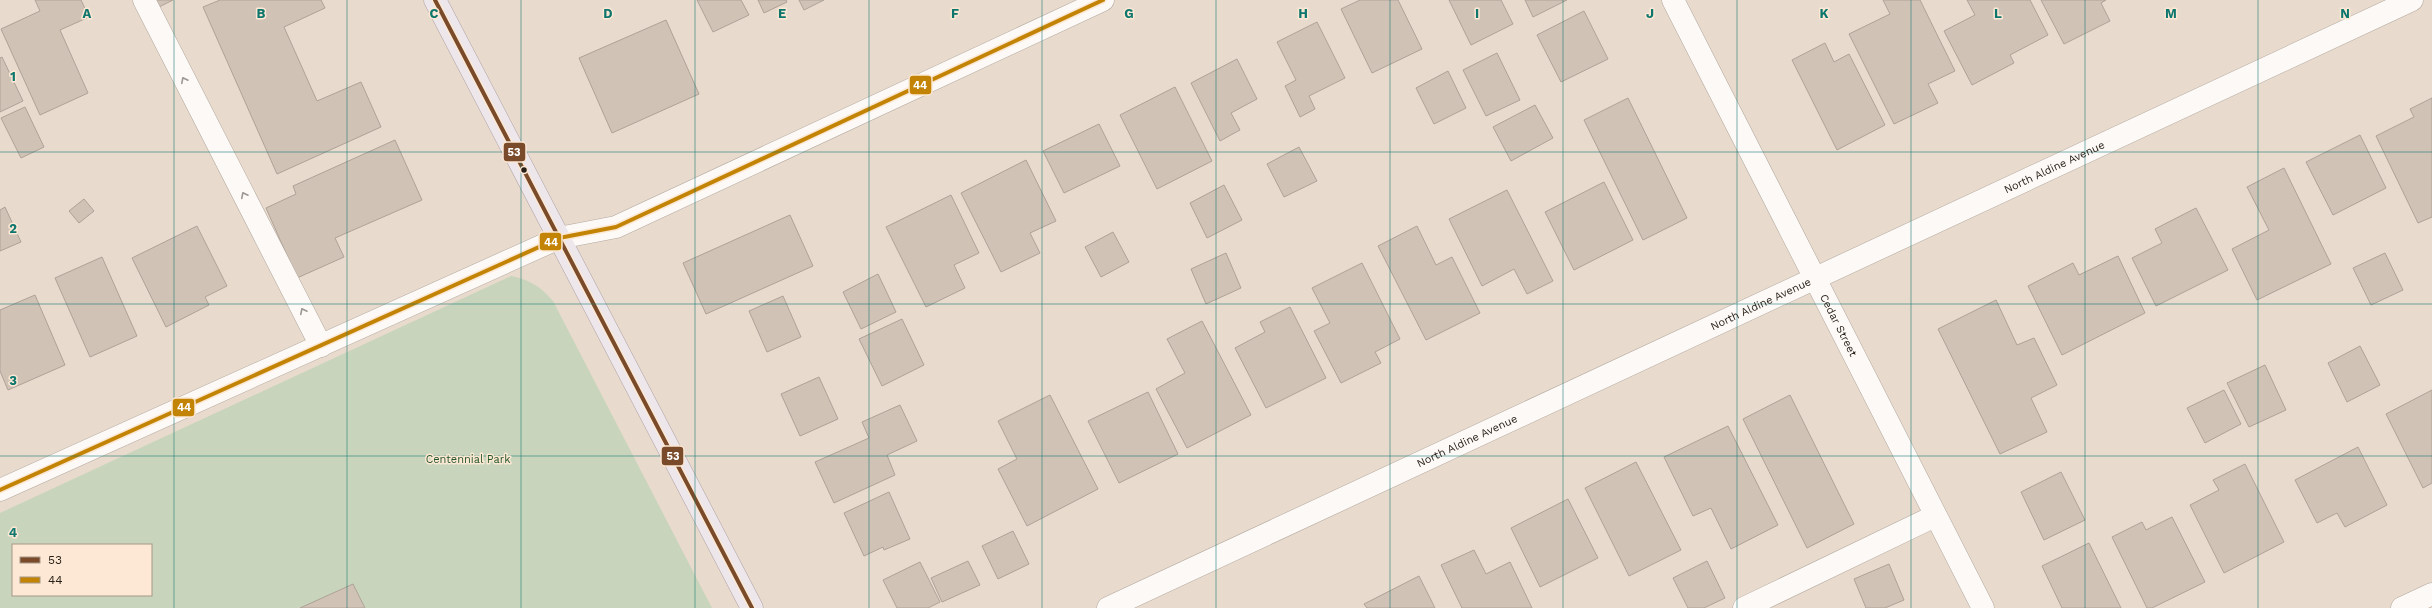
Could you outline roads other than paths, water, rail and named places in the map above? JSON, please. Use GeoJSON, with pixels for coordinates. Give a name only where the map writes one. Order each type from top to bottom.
{"type":"FeatureCollection","features":[{"type":"Feature","properties":{"kind":"main road"},"geometry":{"type":"LineString","coordinates":[[435,0],[752,608]]}},
{"type":"Feature","properties":{"kind":"street"},"geometry":{"type":"LineString","coordinates":[[144,0],[321,346]]}},
{"type":"Feature","properties":{"kind":"street"},"geometry":{"type":"LineString","coordinates":[[0,490],[559,238],[616,227],[1103,0]]}},
{"type":"Feature","properties":{"kind":"street","name":"Cedar Street"},"geometry":{"type":"LineString","coordinates":[[1673,0],[1814,280],[1983,608]]}},
{"type":"Feature","properties":{"kind":"street","name":"North Aldine Avenue"},"geometry":{"type":"LineString","coordinates":[[1108,608],[2412,0]]}},
{"type":"Feature","properties":{"kind":"street"},"geometry":{"type":"LineString","coordinates":[[1744,608],[1935,516]]}},
{"type":"Feature","properties":{"kind":"street"},"geometry":{"type":"LineString","coordinates":[[2402,608],[2432,594]]}},
{"type":"Feature","properties":{"kind":"park label","name":"Centennial Park"},"geometry":{"type":"Point","coordinates":[468,459]}}]}
